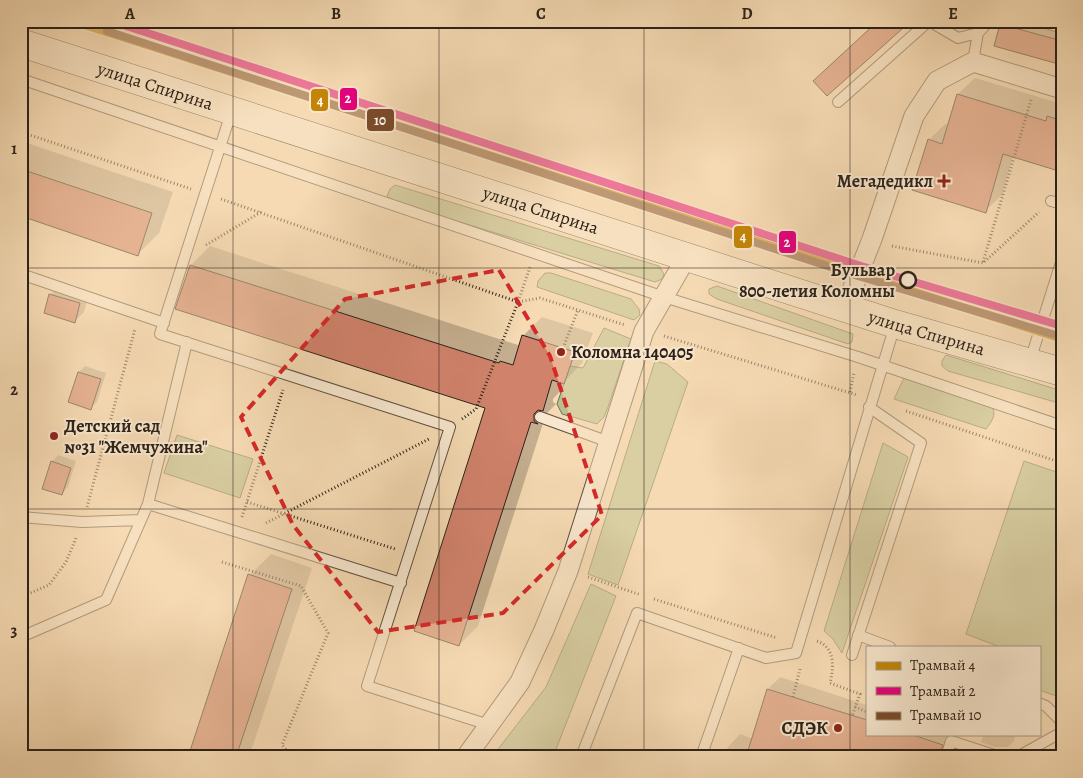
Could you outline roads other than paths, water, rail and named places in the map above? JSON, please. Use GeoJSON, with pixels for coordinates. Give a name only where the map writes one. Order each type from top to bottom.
{"type":"FeatureCollection","features":[{"type":"Feature","properties":{"kind":"main road","name":"улица Спирина"},"geometry":{"type":"LineString","coordinates":[[21,43],[686,258],[895,324],[1062,372]]}},
{"type":"Feature","properties":{"kind":"street"},"geometry":{"type":"LineString","coordinates":[[845,308],[872,239],[914,116],[937,81],[973,62],[1062,89]]}},
{"type":"Feature","properties":{"kind":"street"},"geometry":{"type":"LineString","coordinates":[[466,757],[520,682],[544,630],[568,571],[644,330],[686,258]]}},
{"type":"Feature","properties":{"kind":"lane"},"geometry":{"type":"LineString","coordinates":[[838,102],[929,21],[958,38],[978,33]]}},
{"type":"Feature","properties":{"kind":"lane"},"geometry":{"type":"LineString","coordinates":[[973,62],[978,33],[989,21]]}},
{"type":"Feature","properties":{"kind":"lane"},"geometry":{"type":"LineString","coordinates":[[1041,21],[1062,28]]}},
{"type":"Feature","properties":{"kind":"lane"},"geometry":{"type":"LineString","coordinates":[[21,79],[664,297],[858,357],[1062,426]]}},
{"type":"Feature","properties":{"kind":"lane"},"geometry":{"type":"LineString","coordinates":[[232,110],[160,334],[450,427],[367,686],[489,725]]}},
{"type":"Feature","properties":{"kind":"lane"},"geometry":{"type":"LineString","coordinates":[[1051,201],[1062,204]]}},
{"type":"Feature","properties":{"kind":"lane"},"geometry":{"type":"LineString","coordinates":[[1029,363],[1062,259]]}},
{"type":"Feature","properties":{"kind":"lane"},"geometry":{"type":"LineString","coordinates":[[21,274],[164,323]]}},
{"type":"Feature","properties":{"kind":"lane"},"geometry":{"type":"LineString","coordinates":[[581,757],[637,613],[766,658],[796,653],[895,324]]}},
{"type":"Feature","properties":{"kind":"lane"},"geometry":{"type":"LineString","coordinates":[[21,637],[106,600],[148,504],[187,342]]}},
{"type":"Feature","properties":{"kind":"lane"},"geometry":{"type":"LineString","coordinates":[[852,655],[921,443],[870,403]]}},
{"type":"Feature","properties":{"kind":"lane"},"geometry":{"type":"LineString","coordinates":[[540,418],[609,442]]}},
{"type":"Feature","properties":{"kind":"lane"},"geometry":{"type":"LineString","coordinates":[[148,504],[401,583]]}},
{"type":"Feature","properties":{"kind":"lane"},"geometry":{"type":"LineString","coordinates":[[21,517],[82,522],[141,520]]}},
{"type":"Feature","properties":{"kind":"lane"},"geometry":{"type":"LineString","coordinates":[[858,635],[887,646]]}},
{"type":"Feature","properties":{"kind":"lane"},"geometry":{"type":"LineString","coordinates":[[701,757],[739,648]]}},
{"type":"Feature","properties":{"kind":"lane"},"geometry":{"type":"LineString","coordinates":[[1040,703],[1046,706],[1062,722]]}},
{"type":"Feature","properties":{"kind":"lane"},"geometry":{"type":"LineString","coordinates":[[946,757],[951,741],[994,756],[1019,756],[1062,732]]}},
{"type":"Feature","properties":{"kind":"tram line","name":"4"},"geometry":{"type":"LineString","coordinates":[[72,21],[1062,339]]}},
{"type":"Feature","properties":{"kind":"tram line","name":"2"},"geometry":{"type":"LineString","coordinates":[[111,21],[861,266],[1062,326]]}},
{"type":"Feature","properties":{"kind":"tram line","name":"10"},"geometry":{"type":"LineString","coordinates":[[107,31],[858,276],[1059,336]]}},
{"type":"Feature","properties":{"kind":"place","name":"Мегадедикл"},"geometry":{"type":"Point","coordinates":[944,181]}},
{"type":"Feature","properties":{"kind":"place","name":"Бульвар 800-летия Коломны"},"geometry":{"type":"Point","coordinates":[908,280]}},
{"type":"Feature","properties":{"kind":"place","name":"Коломна 140405"},"geometry":{"type":"Point","coordinates":[561,352]}},
{"type":"Feature","properties":{"kind":"place","name":"Детский сад №31 \"Жемчужина\""},"geometry":{"type":"Point","coordinates":[54,436]}},
{"type":"Feature","properties":{"kind":"place","name":"СДЭК"},"geometry":{"type":"Point","coordinates":[838,728]}}]}
